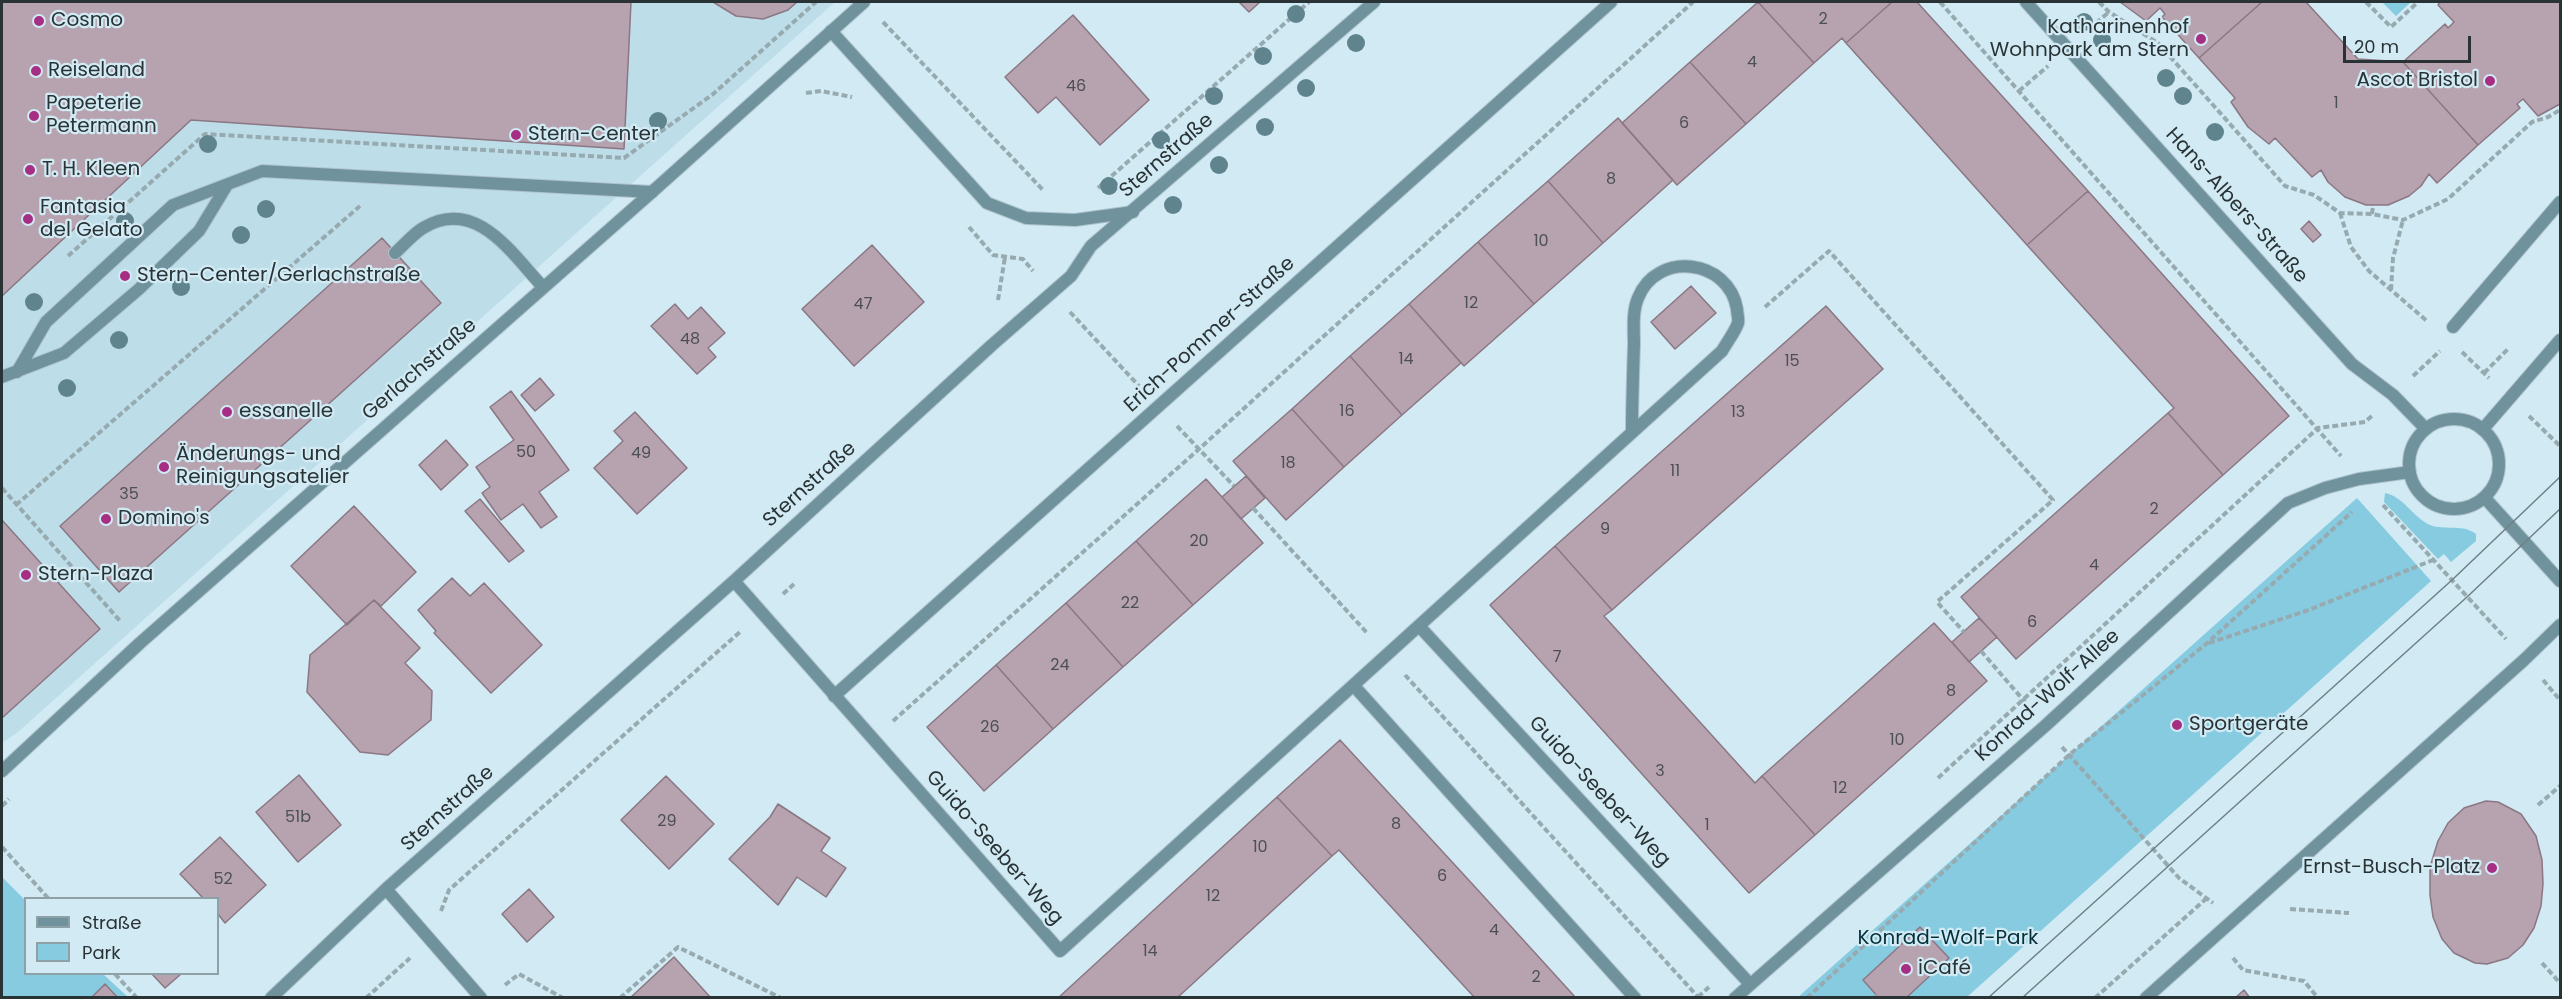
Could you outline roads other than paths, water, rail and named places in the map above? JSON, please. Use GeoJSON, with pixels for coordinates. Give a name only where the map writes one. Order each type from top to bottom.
{"type":"FeatureCollection","features":[{"type":"Feature","properties":{"kind":"street","name":"Gerlachstraße"},"geometry":{"type":"LineString","coordinates":[[2,771],[140,643],[864,2]]}},
{"type":"Feature","properties":{"kind":"street","name":"Sternstraße"},"geometry":{"type":"LineString","coordinates":[[271,998],[386,889],[734,581],[992,345],[1071,276],[1091,246],[1374,2]]}},
{"type":"Feature","properties":{"kind":"street","name":"Erich-Pommer-Straße"},"geometry":{"type":"LineString","coordinates":[[834,696],[1611,2]]}},
{"type":"Feature","properties":{"kind":"street","name":"Hans-Albers-Straße"},"geometry":{"type":"LineString","coordinates":[[2026,2],[2352,364],[2393,395],[2426,429]]}},
{"type":"Feature","properties":{"kind":"street"},"geometry":{"type":"LineString","coordinates":[[831,32],[987,203],[1026,218],[1075,220],[1133,212]]}},
{"type":"Feature","properties":{"kind":"street"},"geometry":{"type":"LineString","coordinates":[[17,372],[46,322],[173,205],[262,171],[652,192]]}},
{"type":"Feature","properties":{"kind":"street"},"geometry":{"type":"LineString","coordinates":[[2,377],[64,353],[139,290],[199,231],[227,185]]}},
{"type":"Feature","properties":{"kind":"street"},"geometry":{"type":"LineString","coordinates":[[2453,327],[2560,202]]}},
{"type":"Feature","properties":{"kind":"street"},"geometry":{"type":"LineString","coordinates":[[395,253],[423,228],[445,220],[469,220],[484,226],[495,234],[543,287]]}},
{"type":"Feature","properties":{"kind":"street","name":"Guido-Seeber-Weg"},"geometry":{"type":"LineString","coordinates":[[734,581],[1060,951],[1722,351],[1739,321],[1736,301],[1724,284],[1711,273],[1695,267],[1679,265],[1661,272],[1648,283],[1638,298],[1634,318],[1632,432]]}},
{"type":"Feature","properties":{"kind":"street"},"geometry":{"type":"LineString","coordinates":[[2483,429],[2560,340]]}},
{"type":"Feature","properties":{"kind":"street"},"geometry":{"type":"LineString","coordinates":[[2458,418],[2483,429],[2494,441],[2499,455],[2499,471],[2494,485],[2485,498],[2473,505],[2446,508],[2433,504],[2422,496],[2414,485],[2409,458],[2413,445],[2426,429],[2444,419],[2458,418]]}},
{"type":"Feature","properties":{"kind":"street","name":"Konrad-Wolf-Allee"},"geometry":{"type":"LineString","coordinates":[[1735,998],[2045,726],[2288,503],[2325,488],[2359,479],[2410,472]]}},
{"type":"Feature","properties":{"kind":"street"},"geometry":{"type":"LineString","coordinates":[[2485,498],[2560,581]]}},
{"type":"Feature","properties":{"kind":"street"},"geometry":{"type":"LineString","coordinates":[[2146,998],[2524,660],[2560,625]]}},
{"type":"Feature","properties":{"kind":"street","name":"Guido-Seeber-Weg"},"geometry":{"type":"LineString","coordinates":[[1419,626],[1750,984]]}},
{"type":"Feature","properties":{"kind":"street"},"geometry":{"type":"LineString","coordinates":[[1354,686],[1635,998]]}},
{"type":"Feature","properties":{"kind":"street"},"geometry":{"type":"LineString","coordinates":[[386,889],[481,998]]}},
{"type":"Feature","properties":{"kind":"tram line"},"geometry":{"type":"LineString","coordinates":[[1988,998],[2452,580],[2560,477]]}},
{"type":"Feature","properties":{"kind":"tram line"},"geometry":{"type":"LineString","coordinates":[[2022,998],[2467,597],[2560,509]]}},
{"type":"Feature","properties":{"kind":"place","name":"Cosmo"},"geometry":{"type":"Point","coordinates":[39,21]}},
{"type":"Feature","properties":{"kind":"place","name":"Katharinenhof Wohnpark am Stern"},"geometry":{"type":"Point","coordinates":[2201,39]}},
{"type":"Feature","properties":{"kind":"place","name":"Reiseland"},"geometry":{"type":"Point","coordinates":[36,71]}},
{"type":"Feature","properties":{"kind":"place","name":"Ascot Bristol"},"geometry":{"type":"Point","coordinates":[2490,81]}},
{"type":"Feature","properties":{"kind":"place","name":"Papeterie Petermann"},"geometry":{"type":"Point","coordinates":[34,116]}},
{"type":"Feature","properties":{"kind":"place","name":"Stern-Center"},"geometry":{"type":"Point","coordinates":[516,135]}},
{"type":"Feature","properties":{"kind":"place","name":"T. H. Kleen"},"geometry":{"type":"Point","coordinates":[30,170]}},
{"type":"Feature","properties":{"kind":"place","name":"Fantasia del Gelato"},"geometry":{"type":"Point","coordinates":[28,219]}},
{"type":"Feature","properties":{"kind":"place","name":"Stern-Center/Gerlachstraße"},"geometry":{"type":"Point","coordinates":[125,276]}},
{"type":"Feature","properties":{"kind":"place","name":"essanelle"},"geometry":{"type":"Point","coordinates":[227,412]}},
{"type":"Feature","properties":{"kind":"place","name":"Änderungs- und Reinigungsatelier"},"geometry":{"type":"Point","coordinates":[164,467]}},
{"type":"Feature","properties":{"kind":"place","name":"Domino's"},"geometry":{"type":"Point","coordinates":[106,519]}},
{"type":"Feature","properties":{"kind":"place","name":"Stern-Plaza"},"geometry":{"type":"Point","coordinates":[26,575]}},
{"type":"Feature","properties":{"kind":"place","name":"Sportgeräte"},"geometry":{"type":"Point","coordinates":[2177,725]}},
{"type":"Feature","properties":{"kind":"place","name":"Ernst-Busch-Platz"},"geometry":{"type":"Point","coordinates":[2492,868]}},
{"type":"Feature","properties":{"kind":"place","name":"iCafé"},"geometry":{"type":"Point","coordinates":[1906,969]}},
{"type":"Feature","properties":{"kind":"park label","name":"Konrad-Wolf-Park"},"geometry":{"type":"Point","coordinates":[1948,939]}}]}
